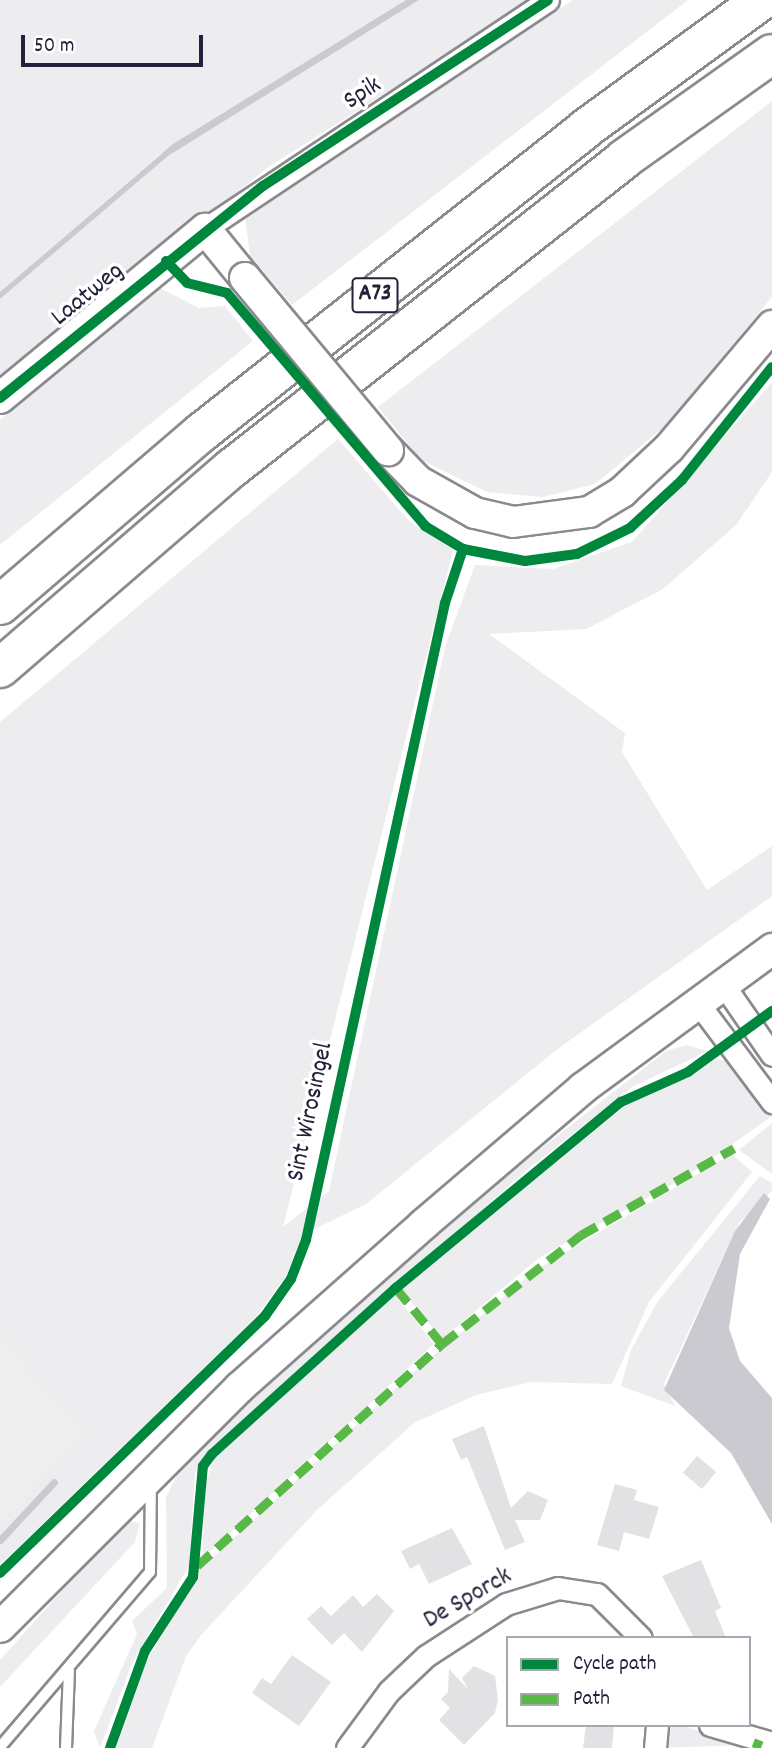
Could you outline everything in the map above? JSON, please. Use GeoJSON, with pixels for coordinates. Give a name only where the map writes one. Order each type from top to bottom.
{"type":"FeatureCollection","features":[{"type":"Feature","properties":{"kind":"highway","name":"A73"},"geometry":{"type":"LineString","coordinates":[[0,605],[202,432],[585,129],[762,0]]}},
{"type":"Feature","properties":{"kind":"highway","name":"A73"},"geometry":{"type":"LineString","coordinates":[[0,668],[232,468],[624,159],[772,54]]}},
{"type":"Feature","properties":{"kind":"street","name":"Spik"},"geometry":{"type":"LineString","coordinates":[[205,229],[548,0]]}},
{"type":"Feature","properties":{"kind":"street"},"geometry":{"type":"LineString","coordinates":[[205,229],[388,450],[418,481],[475,513],[513,522],[589,512],[622,492],[669,448],[772,326]]}},
{"type":"Feature","properties":{"kind":"street","name":"Laatweg"},"geometry":{"type":"LineString","coordinates":[[0,398],[205,229]]}},
{"type":"Feature","properties":{"kind":"street"},"geometry":{"type":"LineString","coordinates":[[0,1627],[152,1472],[551,1115],[772,949]]}},
{"type":"Feature","properties":{"kind":"street"},"geometry":{"type":"LineString","coordinates":[[723,984],[772,1055]]}},
{"type":"Feature","properties":{"kind":"street"},"geometry":{"type":"LineString","coordinates":[[698,1003],[772,1102]]}},
{"type":"Feature","properties":{"kind":"street","name":"De Sporck"},"geometry":{"type":"LineString","coordinates":[[346,1748],[389,1691],[426,1656],[506,1604],[558,1588],[597,1594],[639,1636]]}},
{"type":"Feature","properties":{"kind":"street"},"geometry":{"type":"LineString","coordinates":[[655,1748],[656,1727]]}},
{"type":"Feature","properties":{"kind":"street"},"geometry":{"type":"LineString","coordinates":[[717,1727],[772,1743]]}},
{"type":"Feature","properties":{"kind":"lane"},"geometry":{"type":"LineString","coordinates":[[0,1747],[69,1670],[150,1572],[152,1472]]}},
{"type":"Feature","properties":{"kind":"lane"},"geometry":{"type":"LineString","coordinates":[[66,1748],[69,1670]]}},
{"type":"Feature","properties":{"kind":"shaded area"},"geometry":{"type":"Polygon","coordinates":[[[0,0],[406,0],[158,156],[0,292],[0,0]]]}},
{"type":"Feature","properties":{"kind":"shaded area"},"geometry":{"type":"Polygon","coordinates":[[[406,0],[419,0],[168,156],[0,299],[0,292],[173,144],[406,0]]]}},
{"type":"Feature","properties":{"kind":"shaded area"},"geometry":{"type":"Polygon","coordinates":[[[419,0],[532,0],[267,168],[0,384],[0,299],[168,156],[419,0]]]}},
{"type":"Feature","properties":{"kind":"shaded area"},"geometry":{"type":"Polygon","coordinates":[[[573,0],[688,0],[292,305],[250,256],[245,216],[573,0]]]}},
{"type":"Feature","properties":{"kind":"shaded area"},"geometry":{"type":"Polygon","coordinates":[[[772,101],[772,297],[664,427],[595,484],[543,497],[487,492],[421,460],[378,407],[772,101]]]}},
{"type":"Feature","properties":{"kind":"shaded area"},"geometry":{"type":"Polygon","coordinates":[[[160,288],[199,308],[225,306],[253,341],[0,545],[0,420],[160,288]]]}},
{"type":"Feature","properties":{"kind":"shaded area"},"geometry":{"type":"Polygon","coordinates":[[[772,382],[772,472],[736,525],[663,589],[586,629],[489,634],[625,733],[622,752],[707,890],[772,846],[772,896],[559,1048],[366,1204],[302,1235],[286,1276],[255,1318],[0,1565],[0,1521],[85,1430],[0,1341],[0,722],[338,439],[409,521],[453,550],[283,1227],[329,1191],[445,647],[475,565],[553,569],[632,542],[772,382]]]}},
{"type":"Feature","properties":{"kind":"shaded area"},"geometry":{"type":"Polygon","coordinates":[[[686,1045],[708,1051],[632,1087],[526,1171],[207,1451],[195,1473],[189,1566],[133,1661],[100,1748],[94,1731],[137,1634],[132,1621],[167,1588],[166,1497],[186,1458],[474,1201],[666,1051],[686,1045]]]}},
{"type":"Feature","properties":{"kind":"shaded area"},"geometry":{"type":"Polygon","coordinates":[[[716,1059],[730,1062],[772,1116],[689,1175],[540,1257],[442,1339],[401,1290],[633,1100],[688,1078],[716,1059]]]}},
{"type":"Feature","properties":{"kind":"shaded area"},"geometry":{"type":"Polygon","coordinates":[[[772,1123],[772,1174],[739,1150],[772,1123]]]}},
{"type":"Feature","properties":{"kind":"shaded area"},"geometry":{"type":"Polygon","coordinates":[[[732,1154],[752,1172],[649,1302],[612,1384],[532,1382],[476,1395],[414,1423],[317,1510],[202,1634],[186,1656],[152,1748],[116,1748],[146,1663],[199,1570],[409,1376],[537,1269],[732,1154]]]}},
{"type":"Feature","properties":{"kind":"shaded area"},"geometry":{"type":"Polygon","coordinates":[[[760,1176],[772,1183],[772,1191],[739,1223],[664,1384],[675,1406],[621,1386],[631,1350],[658,1301],[760,1176]]]}},
{"type":"Feature","properties":{"kind":"shaded area"},"geometry":{"type":"Polygon","coordinates":[[[764,1193],[770,1199],[740,1254],[729,1328],[740,1361],[772,1398],[772,1524],[731,1453],[664,1390],[735,1231],[764,1193]]]}},
{"type":"Feature","properties":{"kind":"shaded area"},"geometry":{"type":"Polygon","coordinates":[[[0,1274],[87,1428],[0,1521],[0,1274]]]}},
{"type":"Feature","properties":{"kind":"shaded area"},"geometry":{"type":"Polygon","coordinates":[[[395,1295],[434,1344],[202,1559],[206,1480],[215,1458],[395,1295]]]}},
{"type":"Feature","properties":{"kind":"shaded area"},"geometry":{"type":"Polygon","coordinates":[[[125,1520],[140,1523],[135,1542],[0,1687],[0,1660],[125,1520]]]}},
{"type":"Feature","properties":{"kind":"shaded area"},"geometry":{"type":"Polygon","coordinates":[[[665,1727],[687,1727],[746,1745],[659,1748],[665,1727]]]}},
{"type":"Feature","properties":{"kind":"building"},"geometry":{"type":"Polygon","coordinates":[[[484,1426],[511,1508],[528,1491],[548,1500],[540,1520],[515,1520],[525,1542],[505,1550],[467,1457],[461,1460],[452,1439],[484,1426]]]}},
{"type":"Feature","properties":{"kind":"building"},"geometry":{"type":"Polygon","coordinates":[[[697,1456],[716,1472],[702,1489],[683,1473],[697,1456]]]}},
{"type":"Feature","properties":{"kind":"building"},"geometry":{"type":"Polygon","coordinates":[[[615,1484],[637,1490],[634,1500],[659,1507],[649,1539],[624,1532],[619,1551],[597,1545],[615,1484]]]}},
{"type":"Feature","properties":{"kind":"building"},"geometry":{"type":"Polygon","coordinates":[[[452,1528],[472,1564],[429,1584],[419,1564],[410,1569],[401,1551],[452,1528]]]}},
{"type":"Feature","properties":{"kind":"building"},"geometry":{"type":"Polygon","coordinates":[[[701,1560],[721,1608],[715,1611],[725,1636],[693,1636],[662,1576],[701,1560]]]}},
{"type":"Feature","properties":{"kind":"building"},"geometry":{"type":"Polygon","coordinates":[[[377,1594],[394,1611],[362,1652],[344,1633],[332,1645],[307,1619],[321,1606],[331,1616],[353,1595],[363,1607],[377,1594]]]}},
{"type":"Feature","properties":{"kind":"building"},"geometry":{"type":"Polygon","coordinates":[[[292,1655],[331,1682],[299,1726],[252,1693],[262,1678],[271,1684],[292,1655]]]}},
{"type":"Feature","properties":{"kind":"building"},"geometry":{"type":"Polygon","coordinates":[[[474,1666],[495,1676],[498,1700],[495,1713],[464,1745],[439,1720],[450,1708],[441,1699],[448,1692],[449,1669],[468,1689],[462,1678],[474,1666]]]}},
{"type":"Feature","properties":{"kind":"building"},"geometry":{"type":"Polygon","coordinates":[[[586,1727],[614,1727],[612,1748],[583,1748],[586,1727]]]}},
{"type":"Feature","properties":{"kind":"waterway"},"geometry":{"type":"LineString","coordinates":[[0,1540],[54,1482]]}},
{"type":"Feature","properties":{"kind":"marked path"},"geometry":{"type":"LineString","coordinates":[[442,1344],[581,1235],[734,1148]]}},
{"type":"Feature","properties":{"kind":"marked path"},"geometry":{"type":"LineString","coordinates":[[197,1566],[442,1344],[396,1288]]}},
{"type":"Feature","properties":{"kind":"marked path"},"geometry":{"type":"LineString","coordinates":[[756,1748],[759,1740]]}},
{"type":"Feature","properties":{"kind":"cycle path"},"geometry":{"type":"LineString","coordinates":[[0,398],[263,186],[548,0]]}},
{"type":"Feature","properties":{"kind":"cycle path"},"geometry":{"type":"LineString","coordinates":[[166,261],[187,283],[227,293],[425,526],[463,549],[525,561],[577,554],[630,528],[682,480],[772,367]]}},
{"type":"Feature","properties":{"kind":"cycle path","name":"Sint Wirosingel"},"geometry":{"type":"LineString","coordinates":[[0,1573],[265,1316],[291,1279],[306,1240],[445,603],[463,549]]}},
{"type":"Feature","properties":{"kind":"cycle path"},"geometry":{"type":"LineString","coordinates":[[110,1748],[145,1651],[193,1577],[203,1466],[212,1454],[396,1288],[621,1102],[688,1072],[772,1011]]}}]}
